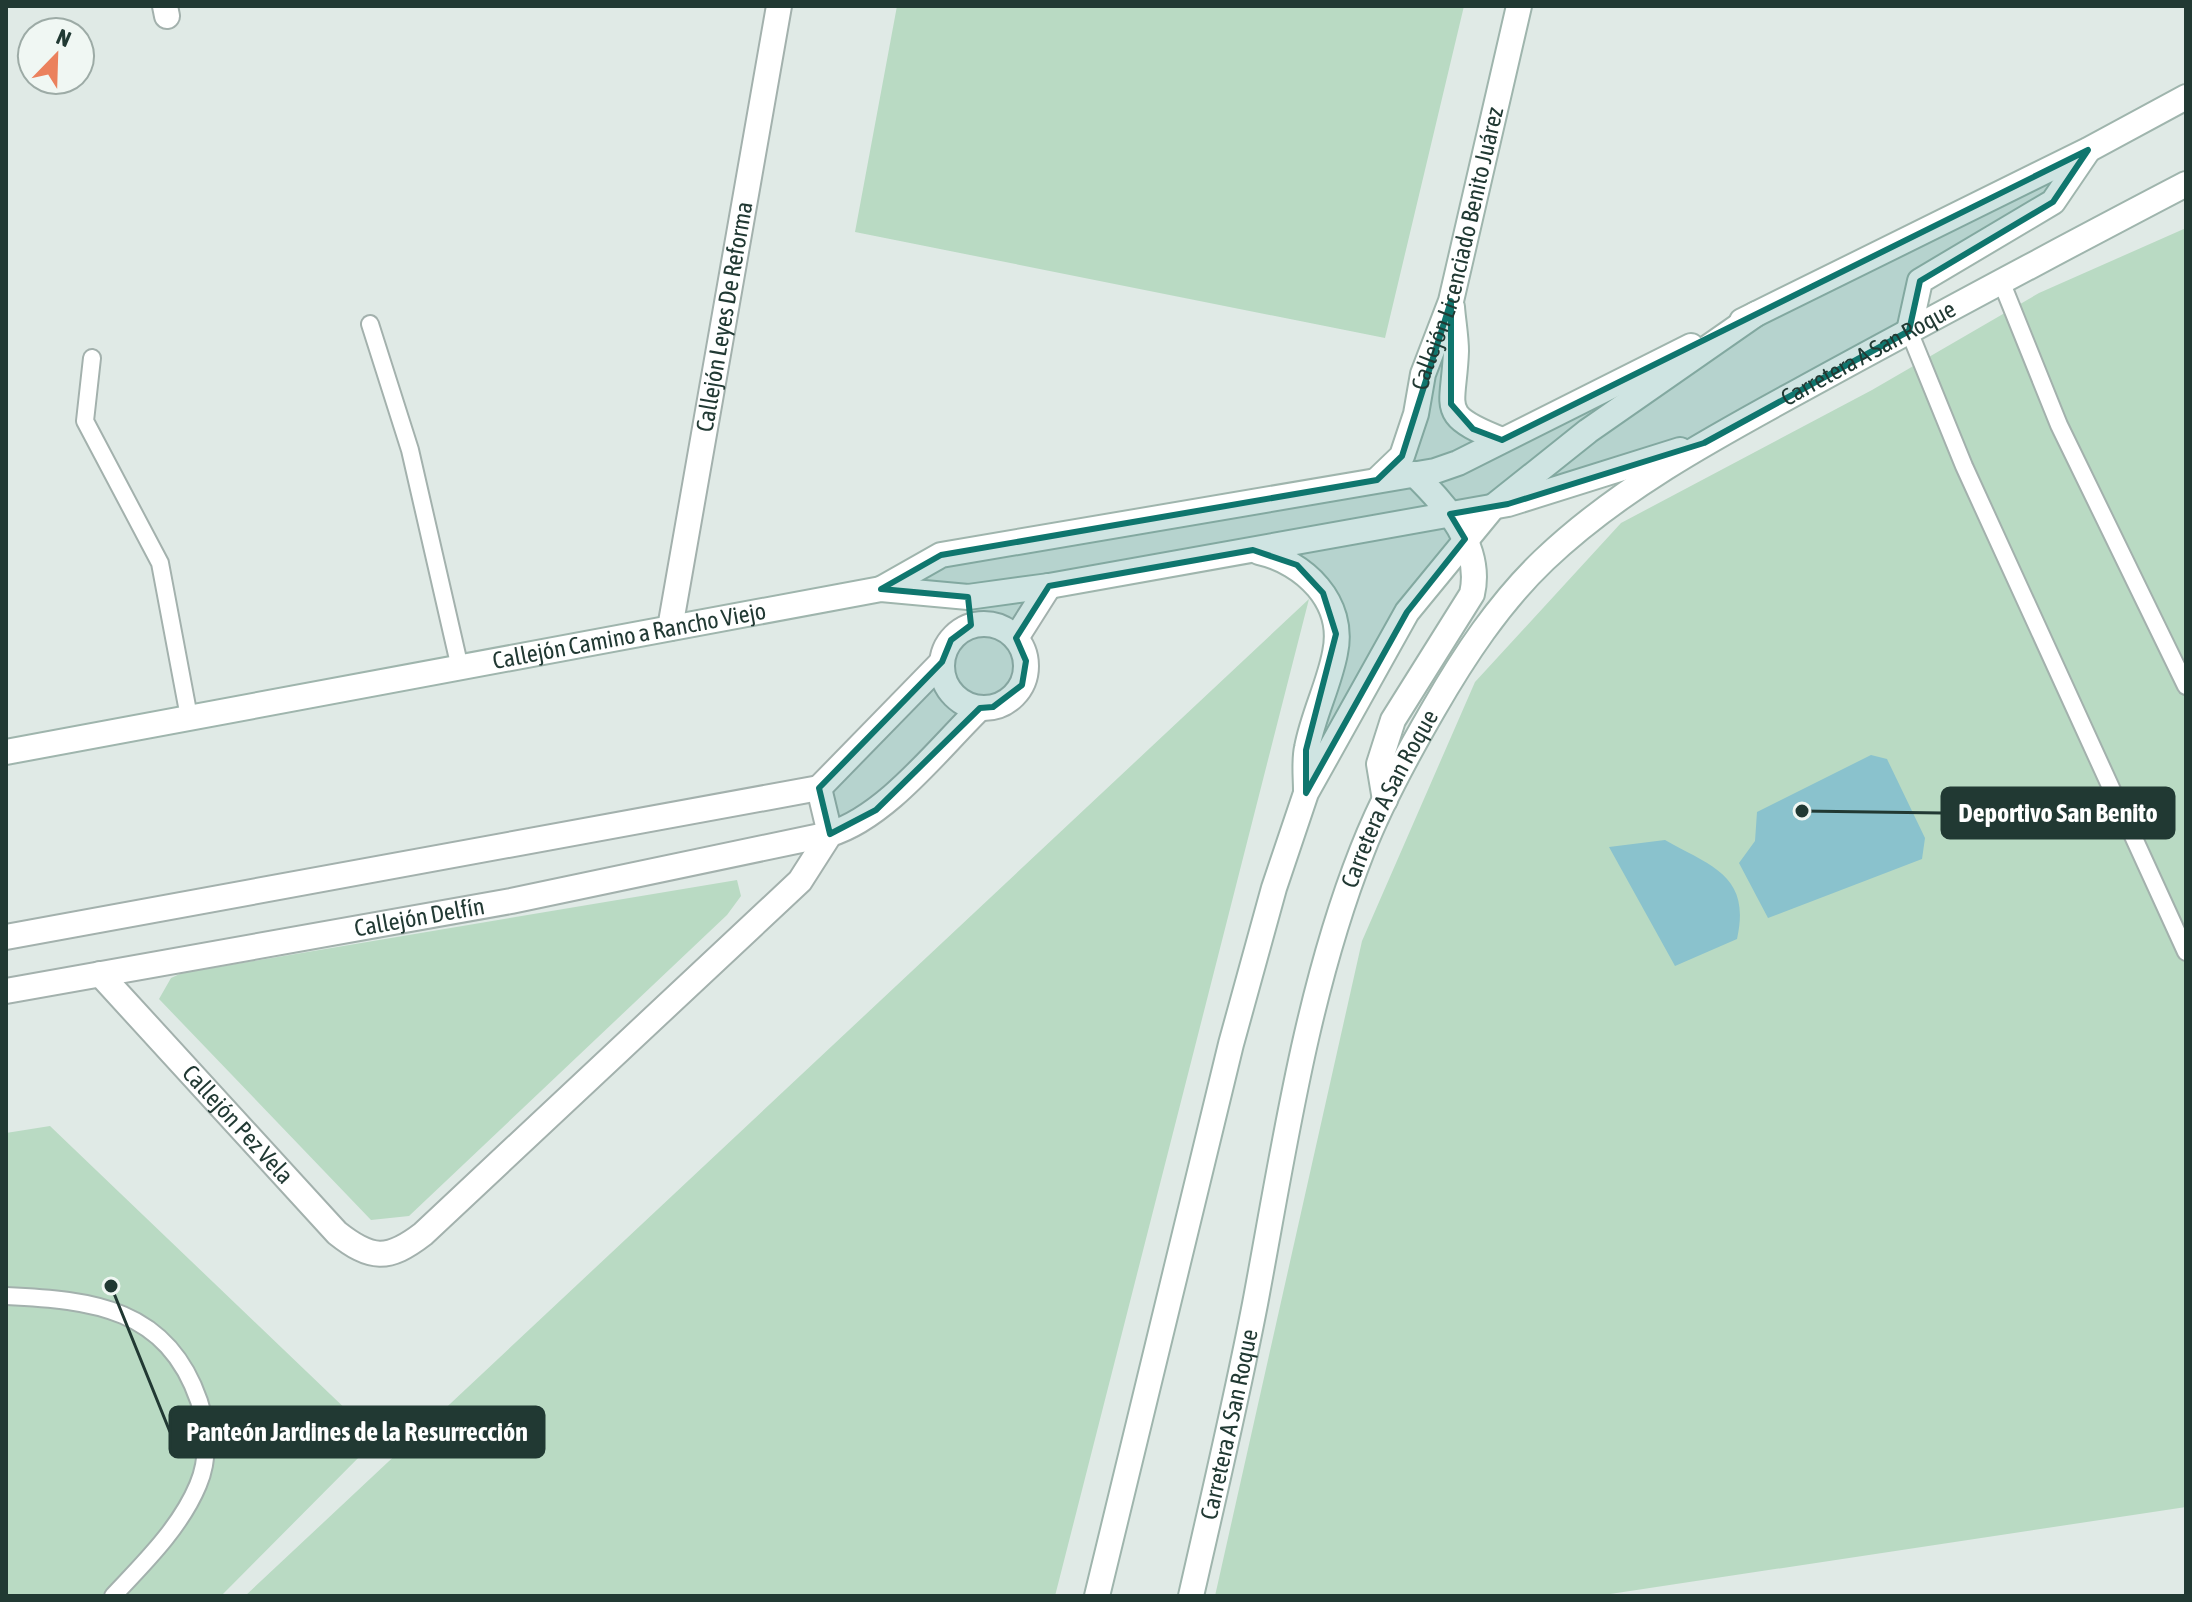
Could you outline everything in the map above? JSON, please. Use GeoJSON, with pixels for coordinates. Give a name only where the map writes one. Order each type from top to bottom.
{"type":"FeatureCollection","features":[{"type":"Feature","properties":{"kind":"street","name":"Callejón Leyes De Reforma"},"geometry":{"type":"LineString","coordinates":[[670,628],[779,6]]}},
{"type":"Feature","properties":{"kind":"street","name":"Callejón Licenciado Benito Juárez"},"geometry":{"type":"LineString","coordinates":[[1377,480],[1402,456],[1416,414],[1423,374],[1451,301],[1519,6]]}},
{"type":"Feature","properties":{"kind":"street"},"geometry":{"type":"LineString","coordinates":[[881,589],[941,555],[1414,474],[1458,463],[2088,150],[2177,101]]}},
{"type":"Feature","properties":{"kind":"street"},"geometry":{"type":"LineString","coordinates":[[1909,331],[1920,281],[2053,202],[2088,150]]}},
{"type":"Feature","properties":{"kind":"street"},"geometry":{"type":"LineString","coordinates":[[2001,281],[2186,184]]}},
{"type":"Feature","properties":{"kind":"street","name":"Carretera A San Roque"},"geometry":{"type":"LineString","coordinates":[[1191,1596],[1247,1343],[1304,1055],[1338,917],[1385,800],[1452,678],[1495,615],[1541,562],[1610,505],[1704,443],[2001,281]]}},
{"type":"Feature","properties":{"kind":"street"},"geometry":{"type":"LineString","coordinates":[[1451,301],[1456,351],[1451,404],[1459,418],[1473,429],[1502,440]]}},
{"type":"Feature","properties":{"kind":"street"},"geometry":{"type":"LineString","coordinates":[[1099,1594],[1231,1044],[1274,888],[1306,793],[1407,612],[1494,506],[1588,431],[1756,314]]}},
{"type":"Feature","properties":{"kind":"street","name":"Callejón Camino a Rancho Viejo"},"geometry":{"type":"LineString","coordinates":[[6,752],[881,589],[968,597],[1253,550],[1494,506],[1704,443]]}},
{"type":"Feature","properties":{"kind":"street"},"geometry":{"type":"LineString","coordinates":[[1385,800],[1379,764],[1393,720],[1472,594],[1476,577],[1475,560],[1458,548],[1450,514],[1414,474]]}},
{"type":"Feature","properties":{"kind":"street"},"geometry":{"type":"LineString","coordinates":[[1253,550],[1297,565],[1323,593],[1335,626],[1336,652],[1306,750],[1306,793]]}},
{"type":"Feature","properties":{"kind":"street"},"geometry":{"type":"LineString","coordinates":[[1016,638],[1049,586]]}},
{"type":"Feature","properties":{"kind":"street"},"geometry":{"type":"LineString","coordinates":[[968,597],[971,625]]}},
{"type":"Feature","properties":{"kind":"street"},"geometry":{"type":"LineString","coordinates":[[6,937],[819,788],[942,662],[951,640],[971,625],[996,625],[1016,638],[1026,661],[1022,685],[1004,703],[980,708],[964,703],[952,693],[944,678],[942,662]]}},
{"type":"Feature","properties":{"kind":"street","name":"Callejón Delfín"},"geometry":{"type":"LineString","coordinates":[[6,991],[511,901],[830,834],[849,828],[876,810],[980,708]]}},
{"type":"Feature","properties":{"kind":"street"},"geometry":{"type":"LineString","coordinates":[[819,788],[830,834]]}},
{"type":"Feature","properties":{"kind":"street","name":"Callejón Pez Vela"},"geometry":{"type":"LineString","coordinates":[[100,974],[337,1233],[368,1254],[387,1255],[406,1247],[423,1234],[800,881],[830,834]]}},
{"type":"Feature","properties":{"kind":"lane"},"geometry":{"type":"LineString","coordinates":[[2001,281],[2059,425],[2186,686]]}},
{"type":"Feature","properties":{"kind":"lane"},"geometry":{"type":"LineString","coordinates":[[370,324],[410,450],[460,668]]}},
{"type":"Feature","properties":{"kind":"lane"},"geometry":{"type":"LineString","coordinates":[[1909,331],[1964,466],[2186,952]]}},
{"type":"Feature","properties":{"kind":"lane"},"geometry":{"type":"LineString","coordinates":[[92,358],[85,421],[160,563],[189,717]]}},
{"type":"Feature","properties":{"kind":"lane"},"geometry":{"type":"LineString","coordinates":[[6,1296],[88,1303],[138,1322],[161,1338],[194,1386],[207,1440],[205,1465],[198,1486],[161,1544],[113,1596]]}},
{"type":"Feature","properties":{"kind":"highlighted area"},"geometry":{"type":"Polygon","coordinates":[[[2088,150],[2053,202],[1920,281],[1909,331],[1704,443],[1508,504],[1450,514],[1465,539],[1407,612],[1306,793],[1306,750],[1336,634],[1323,593],[1297,565],[1276,556],[1253,550],[1049,586],[1016,638],[1026,661],[1022,685],[993,707],[980,708],[876,810],[830,834],[819,788],[942,662],[951,640],[971,625],[968,597],[881,589],[941,555],[1377,480],[1402,456],[1451,301],[1451,404],[1473,429],[1502,440],[2088,150]]]}},
{"type":"Feature","properties":{"kind":"green space"},"geometry":{"type":"Polygon","coordinates":[[[897,6],[1464,6],[1385,338],[855,232],[897,6]]]}},
{"type":"Feature","properties":{"kind":"green space"},"geometry":{"type":"Polygon","coordinates":[[[2186,228],[2186,1507],[1597,1596],[1215,1596],[1362,941],[1475,682],[1621,523],[1872,390],[2039,293],[2186,228]]]}},
{"type":"Feature","properties":{"kind":"green space"},"geometry":{"type":"Polygon","coordinates":[[[1309,599],[1055,1596],[245,1596],[1309,599]]]}},
{"type":"Feature","properties":{"kind":"green space"},"geometry":{"type":"Polygon","coordinates":[[[737,880],[741,896],[727,915],[409,1216],[371,1220],[159,999],[171,978],[182,973],[737,880]]]}},
{"type":"Feature","properties":{"kind":"green space"},"geometry":{"type":"Polygon","coordinates":[[[50,1126],[377,1439],[221,1596],[6,1596],[6,1133],[50,1126]]]}},
{"type":"Feature","properties":{"kind":"water"},"geometry":{"type":"Polygon","coordinates":[[[1871,755],[1887,759],[1925,838],[1922,859],[1768,918],[1739,863],[1755,841],[1757,812],[1871,755]]]}},
{"type":"Feature","properties":{"kind":"water"},"geometry":{"type":"Polygon","coordinates":[[[1665,840],[1724,876],[1733,887],[1740,918],[1737,939],[1675,966],[1609,847],[1665,840]]]}},
{"type":"Feature","properties":{"kind":"place","name":"Deportivo San Benito"},"geometry":{"type":"Point","coordinates":[1802,811]}},
{"type":"Feature","properties":{"kind":"place","name":"Panteón Jardines de la Resurrección"},"geometry":{"type":"Point","coordinates":[111,1286]}}]}
